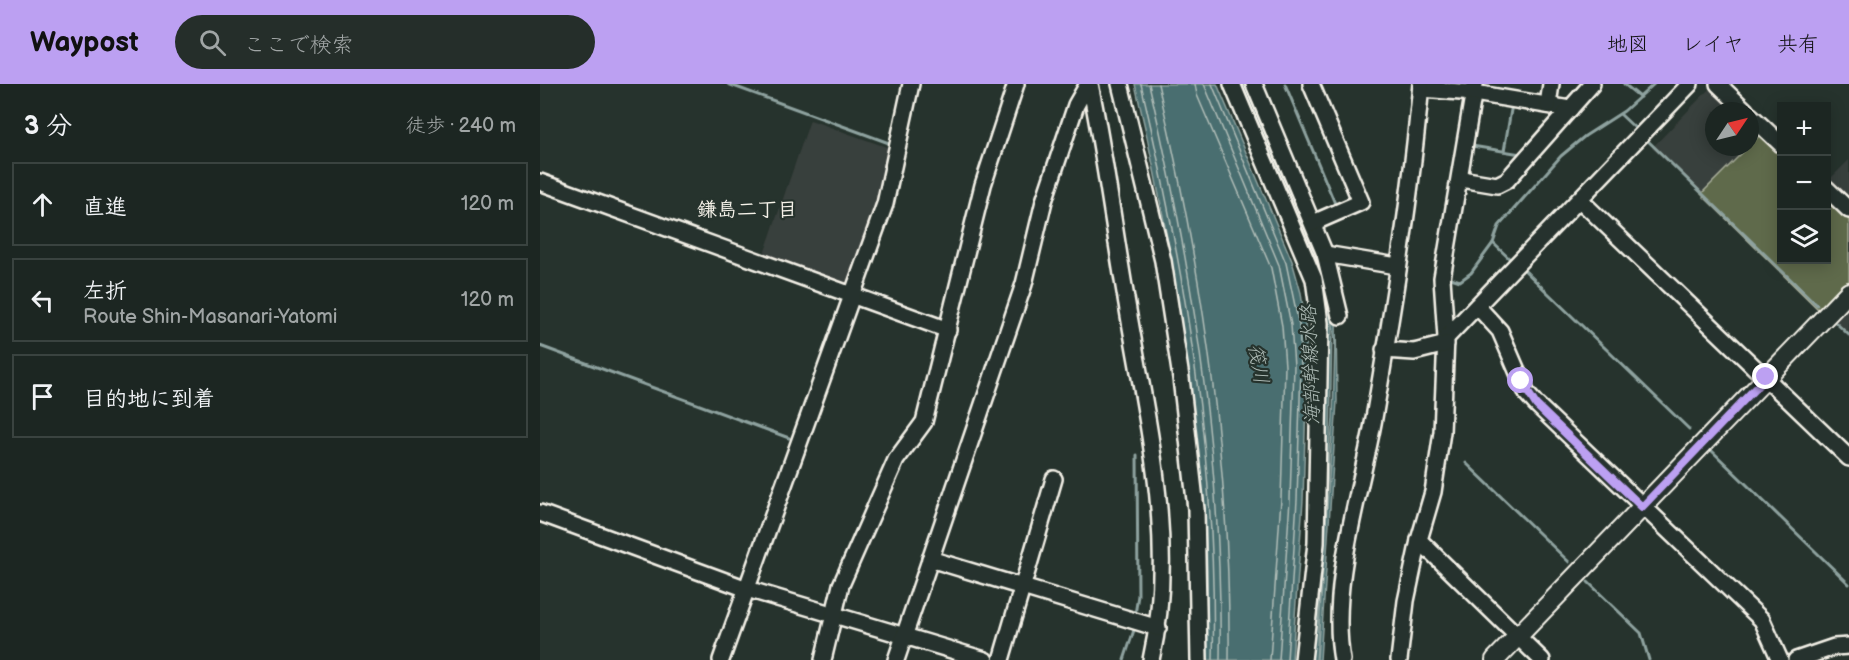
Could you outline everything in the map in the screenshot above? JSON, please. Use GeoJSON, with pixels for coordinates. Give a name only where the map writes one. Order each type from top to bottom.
{"type":"FeatureCollection","features":[{"type":"Feature","properties":{"kind":"main road"},"geometry":{"type":"LineString","coordinates":[[1495,660],[1849,292]]}},
{"type":"Feature","properties":{"kind":"street"},"geometry":{"type":"LineString","coordinates":[[721,660],[854,297],[885,204],[911,84]]}},
{"type":"Feature","properties":{"kind":"street"},"geometry":{"type":"LineString","coordinates":[[823,660],[841,585],[896,460],[924,422],[983,185],[1016,84]]}},
{"type":"Feature","properties":{"kind":"street"},"geometry":{"type":"LineString","coordinates":[[896,660],[1024,284],[1044,201],[1076,105],[1089,84]]}},
{"type":"Feature","properties":{"kind":"street"},"geometry":{"type":"LineString","coordinates":[[1089,84],[1106,160],[1111,211],[1155,466],[1160,548],[1158,628],[1150,660]]}},
{"type":"Feature","properties":{"kind":"street"},"geometry":{"type":"LineString","coordinates":[[1120,84],[1163,261],[1182,378],[1196,509],[1199,660]]}},
{"type":"Feature","properties":{"kind":"street"},"geometry":{"type":"LineString","coordinates":[[1232,84],[1314,279],[1320,323],[1316,543],[1303,660]]}},
{"type":"Feature","properties":{"kind":"street"},"geometry":{"type":"LineString","coordinates":[[1254,84],[1325,254],[1340,316]]}},
{"type":"Feature","properties":{"kind":"street"},"geometry":{"type":"LineString","coordinates":[[1311,84],[1361,202],[1313,223]]}},
{"type":"Feature","properties":{"kind":"street"},"geometry":{"type":"LineString","coordinates":[[1548,105],[1551,84]]}},
{"type":"Feature","properties":{"kind":"street"},"geometry":{"type":"LineString","coordinates":[[1461,179],[1497,185],[1508,180],[1592,84]]}},
{"type":"Feature","properties":{"kind":"street"},"geometry":{"type":"LineString","coordinates":[[1384,350],[1414,352],[1446,341],[1690,84]]}},
{"type":"Feature","properties":{"kind":"street"},"geometry":{"type":"LineString","coordinates":[[1718,84],[1737,102]]}},
{"type":"Feature","properties":{"kind":"street"},"geometry":{"type":"LineString","coordinates":[[1342,660],[1339,624],[1340,591],[1409,199],[1421,86],[1471,91],[1570,108]]}},
{"type":"Feature","properties":{"kind":"street"},"geometry":{"type":"LineString","coordinates":[[1399,660],[1406,601],[1419,540],[1433,492],[1442,432],[1446,341],[1442,278],[1461,179],[1471,91]]}},
{"type":"Feature","properties":{"kind":"street"},"geometry":{"type":"LineString","coordinates":[[1759,123],[1777,140]]}},
{"type":"Feature","properties":{"kind":"street"},"geometry":{"type":"LineString","coordinates":[[540,182],[948,330]]}},
{"type":"Feature","properties":{"kind":"street"},"geometry":{"type":"LineString","coordinates":[[1831,192],[1849,210]]}},
{"type":"Feature","properties":{"kind":"street"},"geometry":{"type":"LineString","coordinates":[[1580,200],[1849,458]]}},
{"type":"Feature","properties":{"kind":"street"},"geometry":{"type":"LineString","coordinates":[[1325,254],[1397,266]]}},
{"type":"Feature","properties":{"kind":"street"},"geometry":{"type":"LineString","coordinates":[[1477,306],[1500,331],[1527,394],[1762,620],[1780,660]]}},
{"type":"Feature","properties":{"kind":"street"},"geometry":{"type":"LineString","coordinates":[[1000,660],[1054,479]]}},
{"type":"Feature","properties":{"kind":"street"},"geometry":{"type":"LineString","coordinates":[[540,513],[747,589],[985,660]]}},
{"type":"Feature","properties":{"kind":"street"},"geometry":{"type":"LineString","coordinates":[[1419,540],[1518,634],[1542,660]]}},
{"type":"Feature","properties":{"kind":"street"},"geometry":{"type":"LineString","coordinates":[[930,559],[1158,628]]}},
{"type":"Feature","properties":{"kind":"street"},"geometry":{"type":"LineString","coordinates":[[1796,660],[1834,647],[1849,646]]}},
{"type":"Feature","properties":{"kind":"shaded area"},"geometry":{"type":"Polygon","coordinates":[[[1711,87],[1727,102],[1705,102],[1705,156],[1739,156],[1701,194],[1652,148],[1711,87]]]}},
{"type":"Feature","properties":{"kind":"shaded area"},"geometry":{"type":"Polygon","coordinates":[[[810,120],[889,148],[877,200],[848,290],[762,260],[810,120]]]}},
{"type":"Feature","properties":{"kind":"shaded area"},"geometry":{"type":"Polygon","coordinates":[[[1849,160],[1849,203],[1831,186],[1831,178],[1849,160]]]}},
{"type":"Feature","properties":{"kind":"shaded area"},"geometry":{"type":"Polygon","coordinates":[[[1849,306],[1849,338],[1834,323],[1849,306]]]}},
{"type":"Feature","properties":{"kind":"green space"},"geometry":{"type":"Polygon","coordinates":[[[1759,136],[1777,151],[1777,264],[1831,264],[1831,202],[1849,220],[1849,281],[1820,311],[1701,194],[1739,156],[1759,156],[1759,136]]]}},
{"type":"Feature","properties":{"kind":"water","name":"筏川"},"geometry":{"type":"Polygon","coordinates":[[[1135,84],[1217,84],[1292,261],[1301,293],[1307,365],[1303,500],[1292,660],[1207,660],[1206,542],[1188,369],[1160,198],[1135,84]]]}},
{"type":"Feature","properties":{"kind":"water"},"geometry":{"type":"Polygon","coordinates":[[[1239,84],[1244,84],[1315,249],[1332,323],[1330,436],[1316,660],[1310,660],[1325,445],[1327,325],[1309,246],[1239,84]]]}},
{"type":"Feature","properties":{"kind":"water"},"geometry":{"type":"Polygon","coordinates":[[[1246,84],[1248,84],[1320,252],[1336,318],[1337,401],[1320,660],[1317,660],[1333,418],[1335,342],[1332,316],[1315,245],[1246,84]]]}},
{"type":"Feature","properties":{"kind":"waterway"},"geometry":{"type":"LineString","coordinates":[[728,84],[889,143]]}},
{"type":"Feature","properties":{"kind":"waterway"},"geometry":{"type":"LineString","coordinates":[[1285,84],[1336,206]]}},
{"type":"Feature","properties":{"kind":"waterway"},"geometry":{"type":"LineString","coordinates":[[1624,84],[1640,97]]}},
{"type":"Feature","properties":{"kind":"waterway"},"geometry":{"type":"LineString","coordinates":[[1451,278],[1460,281],[1471,273],[1493,243],[1499,226],[1561,156],[1585,136],[1624,111],[1654,84]]}},
{"type":"Feature","properties":{"kind":"waterway"},"geometry":{"type":"LineString","coordinates":[[1504,151],[1512,104]]}},
{"type":"Feature","properties":{"kind":"waterway"},"geometry":{"type":"LineString","coordinates":[[1620,114],[1637,130]]}},
{"type":"Feature","properties":{"kind":"waterway"},"geometry":{"type":"LineString","coordinates":[[1645,138],[1817,305]]}},
{"type":"Feature","properties":{"kind":"waterway"},"geometry":{"type":"LineString","coordinates":[[1472,146],[1521,154]]}},
{"type":"Feature","properties":{"kind":"waterway"},"geometry":{"type":"LineString","coordinates":[[1493,243],[1513,262]]}},
{"type":"Feature","properties":{"kind":"waterway"},"geometry":{"type":"LineString","coordinates":[[1521,267],[1689,429]]}},
{"type":"Feature","properties":{"kind":"waterway"},"geometry":{"type":"LineString","coordinates":[[1836,323],[1849,335]]}},
{"type":"Feature","properties":{"kind":"waterway"},"geometry":{"type":"LineString","coordinates":[[1438,324],[1438,335]]}},
{"type":"Feature","properties":{"kind":"waterway"},"geometry":{"type":"LineString","coordinates":[[540,346],[789,438]]}},
{"type":"Feature","properties":{"kind":"waterway"},"geometry":{"type":"LineString","coordinates":[[892,453],[904,437]]}},
{"type":"Feature","properties":{"kind":"waterway"},"geometry":{"type":"LineString","coordinates":[[1712,451],[1849,584]]}},
{"type":"Feature","properties":{"kind":"waterway"},"geometry":{"type":"LineString","coordinates":[[1135,615],[1138,595],[1137,455]]}},
{"type":"Feature","properties":{"kind":"waterway"},"geometry":{"type":"LineString","coordinates":[[1466,463],[1569,562]]}},
{"type":"Feature","properties":{"kind":"waterway"},"geometry":{"type":"LineString","coordinates":[[1419,512],[1428,477]]}},
{"type":"Feature","properties":{"kind":"waterway"},"geometry":{"type":"LineString","coordinates":[[1588,582],[1641,633],[1649,660]]}},
{"type":"Feature","properties":{"kind":"waterway"},"geometry":{"type":"LineString","coordinates":[[1124,660],[1134,630]]}},
{"type":"Feature","properties":{"kind":"district","name":"鎌島二丁目"},"geometry":{"type":"Point","coordinates":[747,210]}},
{"type":"Feature","properties":{"kind":"route"},"geometry":{"type":"LineString","coordinates":[[1521,381],[1527,394],[1536,405],[1642,507],[1766,377]]}},
{"type":"Feature","properties":{"kind":"water label","name":"海部幹線水路"},"geometry":{"type":"Point","coordinates":[1311,365]}}]}
